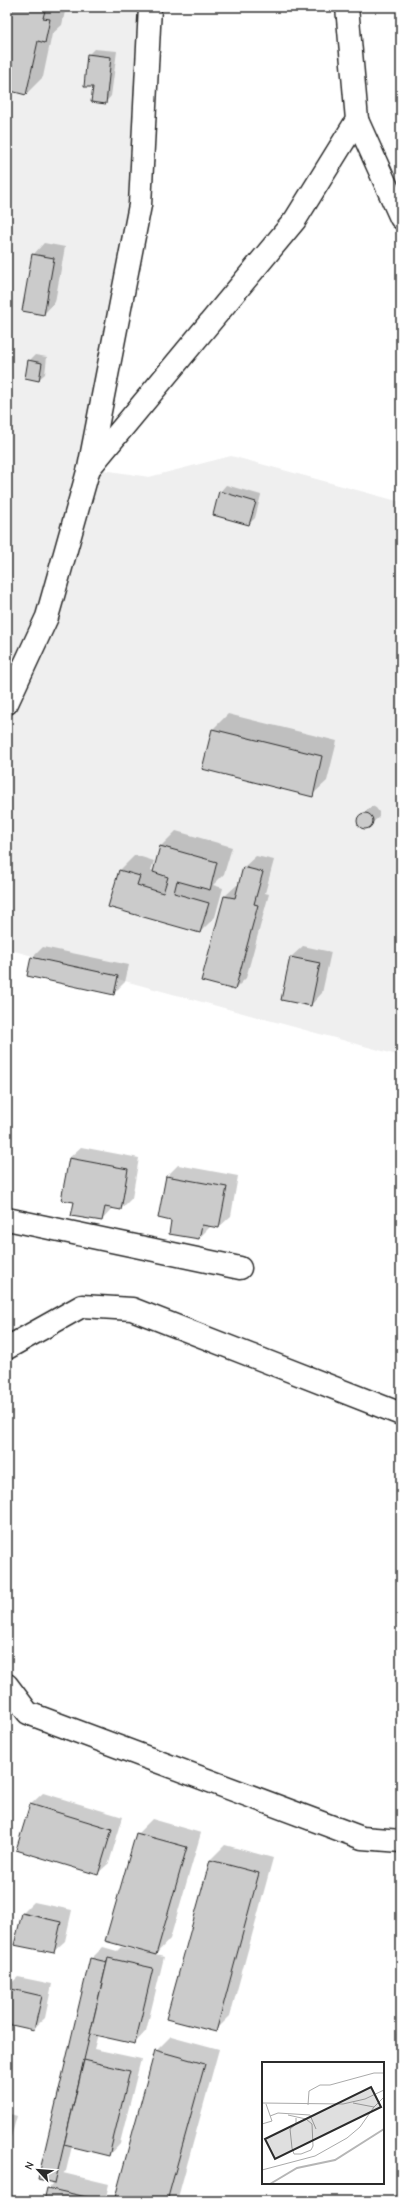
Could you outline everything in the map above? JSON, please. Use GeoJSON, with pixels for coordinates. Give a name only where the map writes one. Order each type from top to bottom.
{"type":"FeatureCollection","features":[{"type":"Feature","properties":{"kind":"street"},"geometry":{"type":"LineString","coordinates":[[7,703],[47,617],[89,468],[140,205],[150,7]]}},
{"type":"Feature","properties":{"kind":"street"},"geometry":{"type":"LineString","coordinates":[[347,7],[357,120],[401,218]]}},
{"type":"Feature","properties":{"kind":"street"},"geometry":{"type":"LineString","coordinates":[[89,468],[295,220],[357,120]]}},
{"type":"Feature","properties":{"kind":"street"},"geometry":{"type":"LineString","coordinates":[[7,1219],[240,1268]]}},
{"type":"Feature","properties":{"kind":"street"},"geometry":{"type":"LineString","coordinates":[[7,1348],[82,1306],[132,1309],[401,1414]]}},
{"type":"Feature","properties":{"kind":"street"},"geometry":{"type":"LineString","coordinates":[[7,1685],[28,1713],[362,1838],[401,1841]]}},
{"type":"Feature","properties":{"kind":"shaded area"},"geometry":{"type":"Polygon","coordinates":[[[7,7],[150,7],[140,205],[90,468],[149,477],[231,456],[401,502],[401,1056],[7,949],[7,7]]]}},
{"type":"Feature","properties":{"kind":"building"},"geometry":{"type":"Polygon","coordinates":[[[7,7],[46,7],[43,18],[50,19],[45,43],[38,41],[26,95],[7,90],[7,7]]]}},
{"type":"Feature","properties":{"kind":"building"},"geometry":{"type":"Polygon","coordinates":[[[87,54],[111,57],[106,104],[91,102],[93,87],[84,87],[87,54]]]}},
{"type":"Feature","properties":{"kind":"building"},"geometry":{"type":"Polygon","coordinates":[[[32,254],[54,258],[44,315],[22,311],[32,254]]]}},
{"type":"Feature","properties":{"kind":"building"},"geometry":{"type":"Polygon","coordinates":[[[28,360],[42,363],[39,381],[25,378],[28,360]]]}},
{"type":"Feature","properties":{"kind":"building"},"geometry":{"type":"Polygon","coordinates":[[[219,491],[256,502],[249,525],[213,515],[219,491]]]}},
{"type":"Feature","properties":{"kind":"building"},"geometry":{"type":"Polygon","coordinates":[[[212,729],[322,756],[313,797],[202,769],[212,729]]]}},
{"type":"Feature","properties":{"kind":"building"},"geometry":{"type":"Polygon","coordinates":[[[362,813],[368,813],[373,818],[371,827],[368,829],[362,829],[357,824],[357,818],[362,813]]]}},
{"type":"Feature","properties":{"kind":"building"},"geometry":{"type":"Polygon","coordinates":[[[160,846],[217,862],[210,890],[177,881],[174,893],[209,903],[200,933],[108,907],[119,870],[140,876],[137,885],[163,893],[168,877],[153,872],[160,846]]]}},
{"type":"Feature","properties":{"kind":"building"},"geometry":{"type":"Polygon","coordinates":[[[243,867],[263,872],[254,904],[258,905],[235,990],[201,981],[224,896],[235,898],[243,867]]]}},
{"type":"Feature","properties":{"kind":"building"},"geometry":{"type":"Polygon","coordinates":[[[31,957],[118,976],[114,995],[27,976],[31,957]]]}},
{"type":"Feature","properties":{"kind":"building"},"geometry":{"type":"Polygon","coordinates":[[[290,957],[320,963],[311,1006],[281,1000],[290,957]]]}},
{"type":"Feature","properties":{"kind":"building"},"geometry":{"type":"Polygon","coordinates":[[[69,1158],[128,1169],[121,1210],[105,1207],[102,1221],[71,1216],[74,1202],[61,1200],[69,1158]]]}},
{"type":"Feature","properties":{"kind":"building"},"geometry":{"type":"Polygon","coordinates":[[[166,1176],[227,1187],[219,1228],[202,1225],[199,1239],[169,1234],[171,1221],[158,1218],[166,1176]]]}},
{"type":"Feature","properties":{"kind":"building"},"geometry":{"type":"Polygon","coordinates":[[[30,1804],[112,1829],[98,1875],[16,1850],[30,1804]]]}},
{"type":"Feature","properties":{"kind":"building"},"geometry":{"type":"Polygon","coordinates":[[[136,1833],[187,1847],[156,1955],[105,1941],[136,1833]]]}},
{"type":"Feature","properties":{"kind":"building"},"geometry":{"type":"Polygon","coordinates":[[[210,1860],[259,1873],[216,2032],[166,2019],[210,1860]]]}},
{"type":"Feature","properties":{"kind":"building"},"geometry":{"type":"Polygon","coordinates":[[[22,1913],[61,1922],[54,1953],[14,1945],[22,1913]]]}},
{"type":"Feature","properties":{"kind":"building"},"geometry":{"type":"Polygon","coordinates":[[[90,1958],[107,1962],[55,2183],[38,2179],[90,1958]]]}},
{"type":"Feature","properties":{"kind":"building"},"geometry":{"type":"Polygon","coordinates":[[[108,1958],[153,1968],[135,2044],[90,2034],[108,1958]]]}},
{"type":"Feature","properties":{"kind":"building"},"geometry":{"type":"Polygon","coordinates":[[[7,1988],[42,1996],[34,2030],[7,2024],[7,1988]]]}},
{"type":"Feature","properties":{"kind":"building"},"geometry":{"type":"Polygon","coordinates":[[[155,2050],[205,2064],[167,2201],[114,2201],[155,2050]]]}},
{"type":"Feature","properties":{"kind":"building"},"geometry":{"type":"Polygon","coordinates":[[[84,2060],[130,2071],[109,2156],[64,2145],[84,2060]]]}},
{"type":"Feature","properties":{"kind":"building"},"geometry":{"type":"Polygon","coordinates":[[[47,2188],[95,2199],[94,2201],[44,2201],[47,2188]]]}}]}
